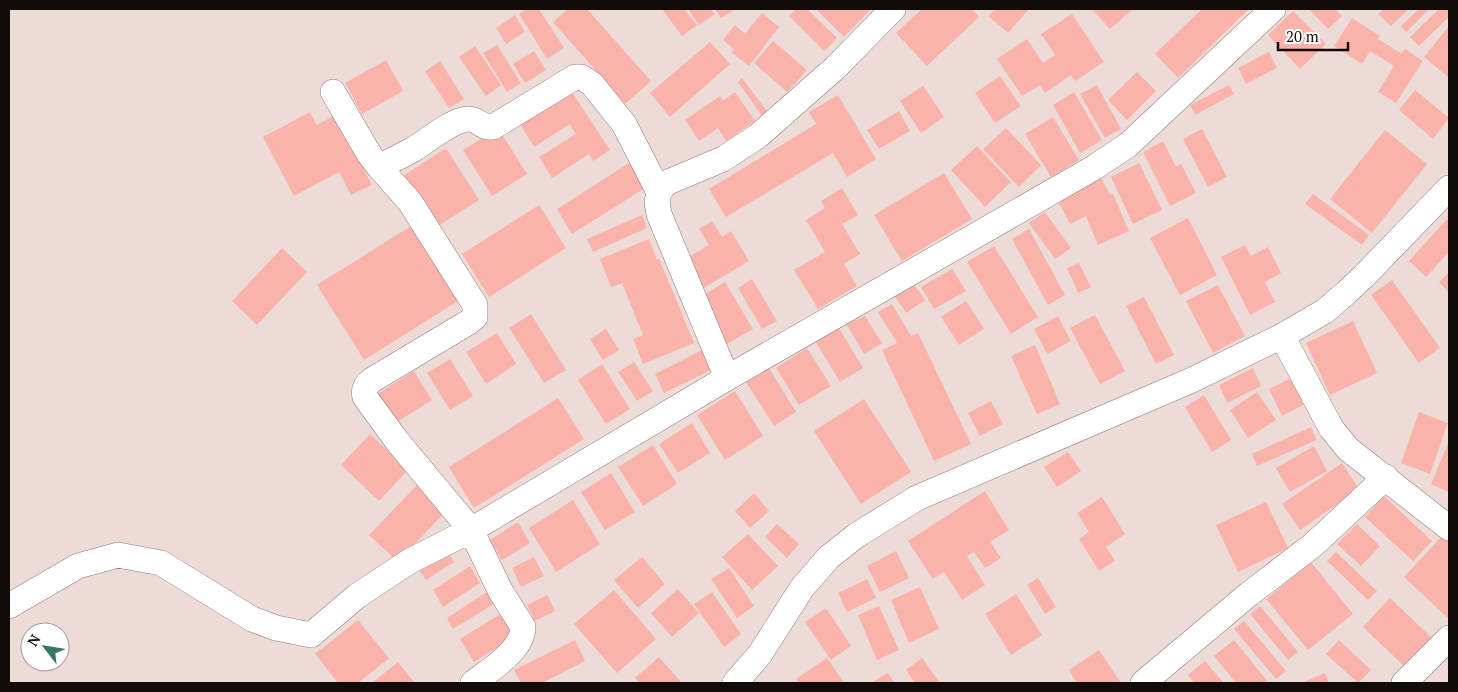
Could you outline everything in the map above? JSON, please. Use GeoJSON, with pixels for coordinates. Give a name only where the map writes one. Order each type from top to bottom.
{"type":"FeatureCollection","features":[{"type":"Feature","properties":{"kind":"street"},"geometry":{"type":"LineString","coordinates":[[727,378],[658,214],[656,202],[658,192],[666,183],[723,159],[758,136],[835,68],[893,9]]}},
{"type":"Feature","properties":{"kind":"street"},"geometry":{"type":"LineString","coordinates":[[9,606],[78,566],[118,555],[161,563],[252,619],[276,628],[311,635],[357,596],[410,561],[471,530],[727,378],[1094,167],[1128,145],[1273,9]]}},
{"type":"Feature","properties":{"kind":"street"},"geometry":{"type":"LineString","coordinates":[[379,167],[412,150],[453,124],[464,120],[472,119],[484,127],[493,127],[575,77],[581,77],[592,84],[624,124],[658,192]]}},
{"type":"Feature","properties":{"kind":"street"},"geometry":{"type":"LineString","coordinates":[[334,92],[369,154],[410,202],[474,300],[475,317],[469,322],[368,384],[364,389],[365,397],[397,441],[471,530],[501,592],[523,627],[521,640],[514,649],[473,683]]}},
{"type":"Feature","properties":{"kind":"street"},"geometry":{"type":"LineString","coordinates":[[735,683],[760,654],[802,588],[829,557],[857,535],[917,498],[1192,380],[1282,336],[1325,311],[1364,276],[1449,188]]}},
{"type":"Feature","properties":{"kind":"street"},"geometry":{"type":"LineString","coordinates":[[1282,336],[1331,428],[1348,449],[1447,521]]}},
{"type":"Feature","properties":{"kind":"street"},"geometry":{"type":"LineString","coordinates":[[1143,683],[1249,594],[1313,545],[1386,477]]}},
{"type":"Feature","properties":{"kind":"street"},"geometry":{"type":"LineString","coordinates":[[1404,683],[1449,638]]}},
{"type":"Feature","properties":{"kind":"building"},"geometry":{"type":"Polygon","coordinates":[[[527,9],[539,9],[564,48],[547,59],[519,14],[527,9]]]}},
{"type":"Feature","properties":{"kind":"building"},"geometry":{"type":"Polygon","coordinates":[[[568,9],[587,9],[651,81],[625,104],[553,22],[568,9]]]}},
{"type":"Feature","properties":{"kind":"building"},"geometry":{"type":"Polygon","coordinates":[[[662,9],[684,9],[697,25],[682,36],[662,9]]]}},
{"type":"Feature","properties":{"kind":"building"},"geometry":{"type":"Polygon","coordinates":[[[688,9],[711,9],[715,14],[699,25],[688,9]]]}},
{"type":"Feature","properties":{"kind":"building"},"geometry":{"type":"Polygon","coordinates":[[[715,9],[735,9],[721,18],[715,9]]]}},
{"type":"Feature","properties":{"kind":"building"},"geometry":{"type":"Polygon","coordinates":[[[796,9],[807,9],[837,38],[824,51],[789,16],[796,9]]]}},
{"type":"Feature","properties":{"kind":"building"},"geometry":{"type":"Polygon","coordinates":[[[816,9],[871,9],[844,37],[816,9]]]}},
{"type":"Feature","properties":{"kind":"building"},"geometry":{"type":"Polygon","coordinates":[[[922,9],[972,9],[979,17],[927,66],[896,33],[922,9]]]}},
{"type":"Feature","properties":{"kind":"building"},"geometry":{"type":"Polygon","coordinates":[[[995,9],[1029,9],[1008,33],[988,16],[995,9]]]}},
{"type":"Feature","properties":{"kind":"building"},"geometry":{"type":"Polygon","coordinates":[[[1092,9],[1133,9],[1110,29],[1092,9]]]}},
{"type":"Feature","properties":{"kind":"building"},"geometry":{"type":"Polygon","coordinates":[[[1202,9],[1249,9],[1178,78],[1155,54],[1202,9]]]}},
{"type":"Feature","properties":{"kind":"building"},"geometry":{"type":"Polygon","coordinates":[[[1309,9],[1335,9],[1342,16],[1328,29],[1309,9]]]}},
{"type":"Feature","properties":{"kind":"building"},"geometry":{"type":"Polygon","coordinates":[[[1384,9],[1409,9],[1391,26],[1378,14],[1384,9]]]}},
{"type":"Feature","properties":{"kind":"building"},"geometry":{"type":"Polygon","coordinates":[[[1419,9],[1429,9],[1406,32],[1401,26],[1419,9]]]}},
{"type":"Feature","properties":{"kind":"building"},"geometry":{"type":"Polygon","coordinates":[[[1439,9],[1449,9],[1449,17],[1419,46],[1410,37],[1439,9]]]}},
{"type":"Feature","properties":{"kind":"building"},"geometry":{"type":"Polygon","coordinates":[[[1293,11],[1326,44],[1300,69],[1268,35],[1293,11]]]}},
{"type":"Feature","properties":{"kind":"building"},"geometry":{"type":"Polygon","coordinates":[[[762,13],[779,27],[749,66],[731,52],[734,49],[723,40],[735,25],[745,34],[762,13]]]}},
{"type":"Feature","properties":{"kind":"building"},"geometry":{"type":"Polygon","coordinates":[[[1072,14],[1104,62],[1075,81],[1071,75],[1045,93],[1040,85],[1022,96],[997,59],[1027,39],[1043,63],[1055,55],[1041,34],[1072,14]]]}},
{"type":"Feature","properties":{"kind":"building"},"geometry":{"type":"Polygon","coordinates":[[[515,15],[525,32],[506,44],[496,28],[515,15]]]}},
{"type":"Feature","properties":{"kind":"building"},"geometry":{"type":"Polygon","coordinates":[[[1352,18],[1380,36],[1378,39],[1402,54],[1405,49],[1423,61],[1396,103],[1378,92],[1394,66],[1370,51],[1362,64],[1334,46],[1352,18]]]}},
{"type":"Feature","properties":{"kind":"building"},"geometry":{"type":"Polygon","coordinates":[[[1449,26],[1449,76],[1448,77],[1424,57],[1449,26]]]}},
{"type":"Feature","properties":{"kind":"building"},"geometry":{"type":"Polygon","coordinates":[[[773,41],[807,70],[787,92],[754,63],[773,41]]]}},
{"type":"Feature","properties":{"kind":"building"},"geometry":{"type":"Polygon","coordinates":[[[710,42],[730,64],[670,117],[650,93],[710,42]]]}},
{"type":"Feature","properties":{"kind":"building"},"geometry":{"type":"Polygon","coordinates":[[[497,45],[521,83],[507,92],[483,53],[497,45]]]}},
{"type":"Feature","properties":{"kind":"building"},"geometry":{"type":"Polygon","coordinates":[[[475,46],[501,85],[486,96],[459,57],[475,46]]]}},
{"type":"Feature","properties":{"kind":"building"},"geometry":{"type":"Polygon","coordinates":[[[534,51],[546,70],[525,83],[513,64],[534,51]]]}},
{"type":"Feature","properties":{"kind":"building"},"geometry":{"type":"Polygon","coordinates":[[[1269,52],[1277,68],[1246,84],[1238,68],[1269,52]]]}},
{"type":"Feature","properties":{"kind":"building"},"geometry":{"type":"Polygon","coordinates":[[[386,60],[403,91],[362,114],[345,83],[386,60]]]}},
{"type":"Feature","properties":{"kind":"building"},"geometry":{"type":"Polygon","coordinates":[[[440,61],[464,99],[449,108],[425,71],[440,61]]]}},
{"type":"Feature","properties":{"kind":"building"},"geometry":{"type":"Polygon","coordinates":[[[1137,72],[1156,91],[1127,120],[1108,100],[1137,72]]]}},
{"type":"Feature","properties":{"kind":"building"},"geometry":{"type":"Polygon","coordinates":[[[1000,76],[1021,106],[995,123],[975,93],[1000,76]]]}},
{"type":"Feature","properties":{"kind":"building"},"geometry":{"type":"Polygon","coordinates":[[[742,78],[770,115],[764,119],[738,82],[742,78]]]}},
{"type":"Feature","properties":{"kind":"building"},"geometry":{"type":"Polygon","coordinates":[[[1097,85],[1121,129],[1105,138],[1080,94],[1097,85]]]}},
{"type":"Feature","properties":{"kind":"building"},"geometry":{"type":"Polygon","coordinates":[[[1229,85],[1234,94],[1195,115],[1190,105],[1229,85]]]}},
{"type":"Feature","properties":{"kind":"building"},"geometry":{"type":"Polygon","coordinates":[[[923,86],[944,117],[921,133],[900,101],[923,86]]]}},
{"type":"Feature","properties":{"kind":"building"},"geometry":{"type":"Polygon","coordinates":[[[1415,90],[1449,118],[1433,139],[1399,110],[1415,90]]]}},
{"type":"Feature","properties":{"kind":"building"},"geometry":{"type":"Polygon","coordinates":[[[572,92],[610,150],[593,161],[589,154],[552,178],[539,157],[576,134],[570,124],[534,147],[520,124],[572,92]]]}},
{"type":"Feature","properties":{"kind":"building"},"geometry":{"type":"Polygon","coordinates":[[[735,92],[755,121],[726,141],[718,128],[699,141],[685,120],[720,96],[723,101],[735,92]]]}},
{"type":"Feature","properties":{"kind":"building"},"geometry":{"type":"Polygon","coordinates":[[[1074,92],[1102,140],[1080,153],[1053,105],[1074,92]]]}},
{"type":"Feature","properties":{"kind":"building"},"geometry":{"type":"Polygon","coordinates":[[[838,95],[876,159],[847,177],[833,153],[726,217],[709,189],[816,124],[809,112],[838,95]]]}},
{"type":"Feature","properties":{"kind":"building"},"geometry":{"type":"Polygon","coordinates":[[[899,111],[910,131],[879,149],[867,130],[899,111]]]}},
{"type":"Feature","properties":{"kind":"building"},"geometry":{"type":"Polygon","coordinates":[[[310,112],[317,125],[335,115],[372,185],[351,195],[339,172],[294,196],[263,137],[310,112]]]}},
{"type":"Feature","properties":{"kind":"building"},"geometry":{"type":"Polygon","coordinates":[[[1053,117],[1079,160],[1051,177],[1025,134],[1053,117]]]}},
{"type":"Feature","properties":{"kind":"building"},"geometry":{"type":"Polygon","coordinates":[[[498,128],[527,174],[492,196],[463,150],[498,128]]]}},
{"type":"Feature","properties":{"kind":"building"},"geometry":{"type":"Polygon","coordinates":[[[1006,128],[1041,165],[1019,187],[983,149],[1006,128]]]}},
{"type":"Feature","properties":{"kind":"building"},"geometry":{"type":"Polygon","coordinates":[[[1202,129],[1227,177],[1208,187],[1183,139],[1202,129]]]}},
{"type":"Feature","properties":{"kind":"building"},"geometry":{"type":"Polygon","coordinates":[[[1385,130],[1427,164],[1372,233],[1330,199],[1385,130]]]}},
{"type":"Feature","properties":{"kind":"building"},"geometry":{"type":"Polygon","coordinates":[[[1163,141],[1176,167],[1181,164],[1196,193],[1170,206],[1143,152],[1163,141]]]}},
{"type":"Feature","properties":{"kind":"building"},"geometry":{"type":"Polygon","coordinates":[[[977,146],[1011,182],[985,207],[951,170],[977,146]]]}},
{"type":"Feature","properties":{"kind":"building"},"geometry":{"type":"Polygon","coordinates":[[[446,148],[479,200],[435,228],[403,176],[446,148]]]}},
{"type":"Feature","properties":{"kind":"building"},"geometry":{"type":"Polygon","coordinates":[[[629,163],[645,188],[572,234],[557,209],[629,163]]]}},
{"type":"Feature","properties":{"kind":"building"},"geometry":{"type":"Polygon","coordinates":[[[1139,163],[1162,210],[1133,224],[1111,177],[1139,163]]]}},
{"type":"Feature","properties":{"kind":"building"},"geometry":{"type":"Polygon","coordinates":[[[944,173],[972,219],[902,261],[874,215],[944,173]]]}},
{"type":"Feature","properties":{"kind":"building"},"geometry":{"type":"Polygon","coordinates":[[[1101,178],[1110,195],[1113,194],[1129,231],[1098,245],[1086,216],[1070,224],[1058,201],[1101,178]]]}},
{"type":"Feature","properties":{"kind":"building"},"geometry":{"type":"Polygon","coordinates":[[[842,188],[858,215],[842,224],[860,254],[844,264],[857,286],[818,309],[794,270],[825,252],[806,220],[825,208],[821,201],[842,188]]]}},
{"type":"Feature","properties":{"kind":"building"},"geometry":{"type":"Polygon","coordinates":[[[1313,194],[1369,235],[1362,245],[1305,204],[1313,194]]]}},
{"type":"Feature","properties":{"kind":"building"},"geometry":{"type":"Polygon","coordinates":[[[539,205],[566,248],[489,297],[462,254],[539,205]]]}},
{"type":"Feature","properties":{"kind":"building"},"geometry":{"type":"Polygon","coordinates":[[[1045,212],[1071,248],[1055,259],[1029,223],[1045,212]]]}},
{"type":"Feature","properties":{"kind":"building"},"geometry":{"type":"Polygon","coordinates":[[[642,215],[647,228],[593,252],[587,239],[642,215]]]}},
{"type":"Feature","properties":{"kind":"building"},"geometry":{"type":"Polygon","coordinates":[[[1188,218],[1217,275],[1180,295],[1150,238],[1188,218]]]}},
{"type":"Feature","properties":{"kind":"building"},"geometry":{"type":"Polygon","coordinates":[[[1447,219],[1449,221],[1449,252],[1426,277],[1409,261],[1447,219]]]}},
{"type":"Feature","properties":{"kind":"building"},"geometry":{"type":"Polygon","coordinates":[[[712,221],[722,237],[731,231],[749,261],[704,288],[687,258],[709,245],[699,229],[712,221]]]}},
{"type":"Feature","properties":{"kind":"building"},"geometry":{"type":"Polygon","coordinates":[[[411,226],[458,301],[364,360],[317,285],[411,226]]]}},
{"type":"Feature","properties":{"kind":"building"},"geometry":{"type":"Polygon","coordinates":[[[1029,229],[1065,295],[1048,305],[1012,239],[1029,229]]]}},
{"type":"Feature","properties":{"kind":"building"},"geometry":{"type":"Polygon","coordinates":[[[649,239],[694,343],[643,364],[633,339],[643,335],[622,283],[611,287],[600,259],[649,239]]]}},
{"type":"Feature","properties":{"kind":"building"},"geometry":{"type":"Polygon","coordinates":[[[1245,245],[1251,256],[1268,247],[1281,273],[1265,282],[1275,302],[1250,315],[1221,257],[1245,245]]]}},
{"type":"Feature","properties":{"kind":"building"},"geometry":{"type":"Polygon","coordinates":[[[994,246],[1038,317],[1011,334],[967,262],[994,246]]]}},
{"type":"Feature","properties":{"kind":"building"},"geometry":{"type":"Polygon","coordinates":[[[282,248],[307,272],[257,325],[232,301],[282,248]]]}},
{"type":"Feature","properties":{"kind":"building"},"geometry":{"type":"Polygon","coordinates":[[[1079,263],[1091,287],[1078,293],[1067,268],[1079,263]]]}},
{"type":"Feature","properties":{"kind":"building"},"geometry":{"type":"Polygon","coordinates":[[[952,269],[966,291],[934,309],[921,287],[952,269]]]}},
{"type":"Feature","properties":{"kind":"building"},"geometry":{"type":"Polygon","coordinates":[[[1449,272],[1449,293],[1439,282],[1449,272]]]}},
{"type":"Feature","properties":{"kind":"building"},"geometry":{"type":"Polygon","coordinates":[[[752,279],[777,321],[762,329],[738,288],[752,279]]]}},
{"type":"Feature","properties":{"kind":"building"},"geometry":{"type":"Polygon","coordinates":[[[1392,280],[1440,348],[1419,363],[1371,295],[1392,280]]]}},
{"type":"Feature","properties":{"kind":"building"},"geometry":{"type":"Polygon","coordinates":[[[725,282],[753,329],[725,345],[697,299],[725,282]]]}},
{"type":"Feature","properties":{"kind":"building"},"geometry":{"type":"Polygon","coordinates":[[[912,282],[925,300],[906,313],[894,295],[912,282]]]}},
{"type":"Feature","properties":{"kind":"building"},"geometry":{"type":"Polygon","coordinates":[[[1218,285],[1245,336],[1213,353],[1186,301],[1218,285]]]}},
{"type":"Feature","properties":{"kind":"building"},"geometry":{"type":"Polygon","coordinates":[[[1144,297],[1174,355],[1156,364],[1126,306],[1144,297]]]}},
{"type":"Feature","properties":{"kind":"building"},"geometry":{"type":"Polygon","coordinates":[[[966,301],[984,329],[959,345],[941,317],[966,301]]]}},
{"type":"Feature","properties":{"kind":"building"},"geometry":{"type":"Polygon","coordinates":[[[892,304],[911,336],[918,333],[971,444],[934,461],[882,350],[897,343],[878,312],[892,304]]]}},
{"type":"Feature","properties":{"kind":"building"},"geometry":{"type":"Polygon","coordinates":[[[531,314],[566,370],[544,383],[509,328],[531,314]]]}},
{"type":"Feature","properties":{"kind":"building"},"geometry":{"type":"Polygon","coordinates":[[[1095,315],[1125,371],[1100,384],[1070,328],[1095,315]]]}},
{"type":"Feature","properties":{"kind":"building"},"geometry":{"type":"Polygon","coordinates":[[[865,316],[882,343],[864,354],[846,324],[865,316]]]}},
{"type":"Feature","properties":{"kind":"building"},"geometry":{"type":"Polygon","coordinates":[[[1058,316],[1071,341],[1047,354],[1034,329],[1058,316]]]}},
{"type":"Feature","properties":{"kind":"building"},"geometry":{"type":"Polygon","coordinates":[[[1353,321],[1377,373],[1330,395],[1306,343],[1353,321]]]}},
{"type":"Feature","properties":{"kind":"building"},"geometry":{"type":"Polygon","coordinates":[[[839,328],[863,368],[840,382],[816,342],[839,328]]]}},
{"type":"Feature","properties":{"kind":"building"},"geometry":{"type":"Polygon","coordinates":[[[606,329],[619,350],[603,360],[590,339],[606,329]]]}},
{"type":"Feature","properties":{"kind":"building"},"geometry":{"type":"Polygon","coordinates":[[[497,333],[516,364],[486,384],[466,352],[497,333]]]}},
{"type":"Feature","properties":{"kind":"building"},"geometry":{"type":"Polygon","coordinates":[[[1035,345],[1060,404],[1037,414],[1011,356],[1035,345]]]}},
{"type":"Feature","properties":{"kind":"building"},"geometry":{"type":"Polygon","coordinates":[[[807,348],[831,386],[799,405],[776,368],[807,348]]]}},
{"type":"Feature","properties":{"kind":"building"},"geometry":{"type":"Polygon","coordinates":[[[702,350],[711,370],[664,393],[655,374],[702,350]]]}},
{"type":"Feature","properties":{"kind":"building"},"geometry":{"type":"Polygon","coordinates":[[[450,359],[473,396],[450,410],[427,373],[450,359]]]}},
{"type":"Feature","properties":{"kind":"building"},"geometry":{"type":"Polygon","coordinates":[[[634,362],[653,391],[637,401],[618,372],[634,362]]]}},
{"type":"Feature","properties":{"kind":"building"},"geometry":{"type":"Polygon","coordinates":[[[602,364],[630,409],[606,424],[578,380],[602,364]]]}},
{"type":"Feature","properties":{"kind":"building"},"geometry":{"type":"Polygon","coordinates":[[[769,368],[796,412],[774,426],[746,382],[769,368]]]}},
{"type":"Feature","properties":{"kind":"building"},"geometry":{"type":"Polygon","coordinates":[[[1253,368],[1261,386],[1227,403],[1219,385],[1253,368]]]}},
{"type":"Feature","properties":{"kind":"building"},"geometry":{"type":"Polygon","coordinates":[[[414,371],[432,400],[392,425],[374,396],[414,371]]]}},
{"type":"Feature","properties":{"kind":"building"},"geometry":{"type":"Polygon","coordinates":[[[1296,376],[1309,402],[1282,416],[1269,389],[1296,376]]]}},
{"type":"Feature","properties":{"kind":"building"},"geometry":{"type":"Polygon","coordinates":[[[735,391],[763,436],[725,460],[697,415],[735,391]]]}},
{"type":"Feature","properties":{"kind":"building"},"geometry":{"type":"Polygon","coordinates":[[[1257,392],[1276,420],[1248,438],[1230,410],[1257,392]]]}},
{"type":"Feature","properties":{"kind":"building"},"geometry":{"type":"Polygon","coordinates":[[[1204,395],[1231,440],[1212,452],[1185,407],[1204,395]]]}},
{"type":"Feature","properties":{"kind":"building"},"geometry":{"type":"Polygon","coordinates":[[[558,398],[584,439],[474,508],[449,467],[558,398]]]}},
{"type":"Feature","properties":{"kind":"building"},"geometry":{"type":"Polygon","coordinates":[[[864,399],[911,472],[861,504],[814,431],[864,399]]]}},
{"type":"Feature","properties":{"kind":"building"},"geometry":{"type":"Polygon","coordinates":[[[991,401],[1003,424],[980,436],[968,413],[991,401]]]}},
{"type":"Feature","properties":{"kind":"building"},"geometry":{"type":"Polygon","coordinates":[[[1419,412],[1448,423],[1430,474],[1401,463],[1419,412]]]}},
{"type":"Feature","properties":{"kind":"building"},"geometry":{"type":"Polygon","coordinates":[[[692,423],[710,453],[678,473],[659,444],[692,423]]]}},
{"type":"Feature","properties":{"kind":"building"},"geometry":{"type":"Polygon","coordinates":[[[1311,427],[1317,440],[1257,466],[1252,454],[1311,427]]]}},
{"type":"Feature","properties":{"kind":"building"},"geometry":{"type":"Polygon","coordinates":[[[370,434],[408,470],[379,501],[341,465],[370,434]]]}},
{"type":"Feature","properties":{"kind":"building"},"geometry":{"type":"Polygon","coordinates":[[[1449,441],[1449,492],[1431,484],[1449,441]]]}},
{"type":"Feature","properties":{"kind":"building"},"geometry":{"type":"Polygon","coordinates":[[[653,445],[677,484],[643,506],[618,467],[653,445]]]}},
{"type":"Feature","properties":{"kind":"building"},"geometry":{"type":"Polygon","coordinates":[[[1314,446],[1327,471],[1290,492],[1276,468],[1314,446]]]}},
{"type":"Feature","properties":{"kind":"building"},"geometry":{"type":"Polygon","coordinates":[[[1068,452],[1081,471],[1057,487],[1044,467],[1068,452]]]}},
{"type":"Feature","properties":{"kind":"building"},"geometry":{"type":"Polygon","coordinates":[[[1342,463],[1359,489],[1300,530],[1282,504],[1342,463]]]}},
{"type":"Feature","properties":{"kind":"building"},"geometry":{"type":"Polygon","coordinates":[[[611,473],[635,512],[605,530],[581,492],[611,473]]]}},
{"type":"Feature","properties":{"kind":"building"},"geometry":{"type":"Polygon","coordinates":[[[417,485],[445,512],[398,562],[369,535],[417,485]]]}},
{"type":"Feature","properties":{"kind":"building"},"geometry":{"type":"Polygon","coordinates":[[[985,491],[1009,530],[990,542],[1001,558],[985,568],[974,552],[967,556],[985,585],[962,600],[944,572],[933,579],[908,541],[985,491]]]}},
{"type":"Feature","properties":{"kind":"building"},"geometry":{"type":"Polygon","coordinates":[[[754,493],[769,511],[750,528],[735,511],[754,493]]]}},
{"type":"Feature","properties":{"kind":"building"},"geometry":{"type":"Polygon","coordinates":[[[1384,496],[1432,541],[1413,561],[1365,517],[1384,496]]]}},
{"type":"Feature","properties":{"kind":"building"},"geometry":{"type":"Polygon","coordinates":[[[1102,497],[1125,534],[1106,547],[1115,561],[1099,571],[1079,539],[1089,532],[1077,513],[1102,497]]]}},
{"type":"Feature","properties":{"kind":"building"},"geometry":{"type":"Polygon","coordinates":[[[573,500],[600,544],[556,572],[529,528],[573,500]]]}},
{"type":"Feature","properties":{"kind":"building"},"geometry":{"type":"Polygon","coordinates":[[[1266,502],[1288,548],[1238,572],[1216,525],[1266,502]]]}},
{"type":"Feature","properties":{"kind":"building"},"geometry":{"type":"Polygon","coordinates":[[[518,522],[530,543],[502,560],[490,540],[518,522]]]}},
{"type":"Feature","properties":{"kind":"building"},"geometry":{"type":"Polygon","coordinates":[[[777,524],[799,544],[787,558],[765,537],[777,524]]]}},
{"type":"Feature","properties":{"kind":"building"},"geometry":{"type":"Polygon","coordinates":[[[1357,524],[1380,546],[1361,566],[1337,544],[1357,524]]]}},
{"type":"Feature","properties":{"kind":"building"},"geometry":{"type":"Polygon","coordinates":[[[748,534],[778,566],[752,590],[722,557],[748,534]]]}},
{"type":"Feature","properties":{"kind":"building"},"geometry":{"type":"Polygon","coordinates":[[[1444,534],[1449,539],[1449,619],[1404,577],[1444,534]]]}},
{"type":"Feature","properties":{"kind":"building"},"geometry":{"type":"Polygon","coordinates":[[[446,549],[454,562],[426,580],[417,567],[446,549]]]}},
{"type":"Feature","properties":{"kind":"building"},"geometry":{"type":"Polygon","coordinates":[[[896,551],[909,578],[880,592],[867,566],[896,551]]]}},
{"type":"Feature","properties":{"kind":"building"},"geometry":{"type":"Polygon","coordinates":[[[1336,552],[1377,591],[1368,600],[1327,561],[1336,552]]]}},
{"type":"Feature","properties":{"kind":"building"},"geometry":{"type":"Polygon","coordinates":[[[534,557],[544,576],[521,587],[512,568],[534,557]]]}},
{"type":"Feature","properties":{"kind":"building"},"geometry":{"type":"Polygon","coordinates":[[[642,557],[665,584],[638,608],[614,580],[642,557]]]}},
{"type":"Feature","properties":{"kind":"building"},"geometry":{"type":"Polygon","coordinates":[[[1311,562],[1353,614],[1308,650],[1266,599],[1311,562]]]}},
{"type":"Feature","properties":{"kind":"building"},"geometry":{"type":"Polygon","coordinates":[[[470,566],[480,583],[443,607],[433,590],[470,566]]]}},
{"type":"Feature","properties":{"kind":"building"},"geometry":{"type":"Polygon","coordinates":[[[729,568],[754,606],[737,618],[711,579],[729,568]]]}},
{"type":"Feature","properties":{"kind":"building"},"geometry":{"type":"Polygon","coordinates":[[[1038,578],[1056,607],[1045,614],[1027,585],[1038,578]]]}},
{"type":"Feature","properties":{"kind":"building"},"geometry":{"type":"Polygon","coordinates":[[[867,579],[876,598],[847,612],[838,593],[867,579]]]}},
{"type":"Feature","properties":{"kind":"building"},"geometry":{"type":"Polygon","coordinates":[[[920,587],[939,629],[909,643],[891,600],[920,587]]]}},
{"type":"Feature","properties":{"kind":"building"},"geometry":{"type":"Polygon","coordinates":[[[493,588],[500,600],[453,629],[447,618],[493,588]]]}},
{"type":"Feature","properties":{"kind":"building"},"geometry":{"type":"Polygon","coordinates":[[[678,589],[699,613],[672,637],[651,613],[678,589]]]}},
{"type":"Feature","properties":{"kind":"building"},"geometry":{"type":"Polygon","coordinates":[[[614,590],[656,639],[617,673],[574,624],[614,590]]]}},
{"type":"Feature","properties":{"kind":"building"},"geometry":{"type":"Polygon","coordinates":[[[712,592],[741,634],[724,647],[694,604],[712,592]]]}},
{"type":"Feature","properties":{"kind":"building"},"geometry":{"type":"Polygon","coordinates":[[[1016,594],[1042,635],[1011,655],[985,614],[1016,594]]]}},
{"type":"Feature","properties":{"kind":"building"},"geometry":{"type":"Polygon","coordinates":[[[547,595],[555,611],[535,621],[527,605],[547,595]]]}},
{"type":"Feature","properties":{"kind":"building"},"geometry":{"type":"Polygon","coordinates":[[[1390,598],[1432,638],[1405,667],[1363,627],[1390,598]]]}},
{"type":"Feature","properties":{"kind":"building"},"geometry":{"type":"Polygon","coordinates":[[[879,606],[899,650],[877,660],[858,615],[879,606]]]}},
{"type":"Feature","properties":{"kind":"building"},"geometry":{"type":"Polygon","coordinates":[[[1260,606],[1298,652],[1288,660],[1250,614],[1260,606]]]}},
{"type":"Feature","properties":{"kind":"building"},"geometry":{"type":"Polygon","coordinates":[[[826,608],[851,646],[831,660],[805,622],[826,608]]]}},
{"type":"Feature","properties":{"kind":"building"},"geometry":{"type":"Polygon","coordinates":[[[502,613],[516,636],[474,662],[460,639],[502,613]]]}},
{"type":"Feature","properties":{"kind":"building"},"geometry":{"type":"Polygon","coordinates":[[[358,620],[389,658],[358,683],[338,683],[315,654],[358,620]]]}},
{"type":"Feature","properties":{"kind":"building"},"geometry":{"type":"Polygon","coordinates":[[[1244,621],[1286,671],[1276,679],[1234,629],[1244,621]]]}},
{"type":"Feature","properties":{"kind":"building"},"geometry":{"type":"Polygon","coordinates":[[[575,640],[585,661],[542,683],[521,683],[514,670],[575,640]]]}},
{"type":"Feature","properties":{"kind":"building"},"geometry":{"type":"Polygon","coordinates":[[[1234,640],[1269,683],[1236,683],[1214,656],[1234,640]]]}},
{"type":"Feature","properties":{"kind":"building"},"geometry":{"type":"Polygon","coordinates":[[[1339,640],[1371,670],[1358,683],[1326,654],[1339,640]]]}},
{"type":"Feature","properties":{"kind":"building"},"geometry":{"type":"Polygon","coordinates":[[[1099,650],[1121,683],[1077,683],[1069,670],[1099,650]]]}},
{"type":"Feature","properties":{"kind":"building"},"geometry":{"type":"Polygon","coordinates":[[[659,657],[682,683],[640,683],[635,678],[659,657]]]}},
{"type":"Feature","properties":{"kind":"building"},"geometry":{"type":"Polygon","coordinates":[[[827,658],[844,683],[799,683],[796,679],[827,658]]]}},
{"type":"Feature","properties":{"kind":"building"},"geometry":{"type":"Polygon","coordinates":[[[922,658],[940,683],[915,683],[906,670],[922,658]]]}},
{"type":"Feature","properties":{"kind":"building"},"geometry":{"type":"Polygon","coordinates":[[[1205,661],[1224,683],[1194,683],[1188,675],[1205,661]]]}},
{"type":"Feature","properties":{"kind":"building"},"geometry":{"type":"Polygon","coordinates":[[[398,662],[415,683],[372,683],[398,662]]]}},
{"type":"Feature","properties":{"kind":"building"},"geometry":{"type":"Polygon","coordinates":[[[888,673],[894,683],[871,683],[888,673]]]}},
{"type":"Feature","properties":{"kind":"building"},"geometry":{"type":"Polygon","coordinates":[[[1325,673],[1329,683],[1301,683],[1325,673]]]}}]}
